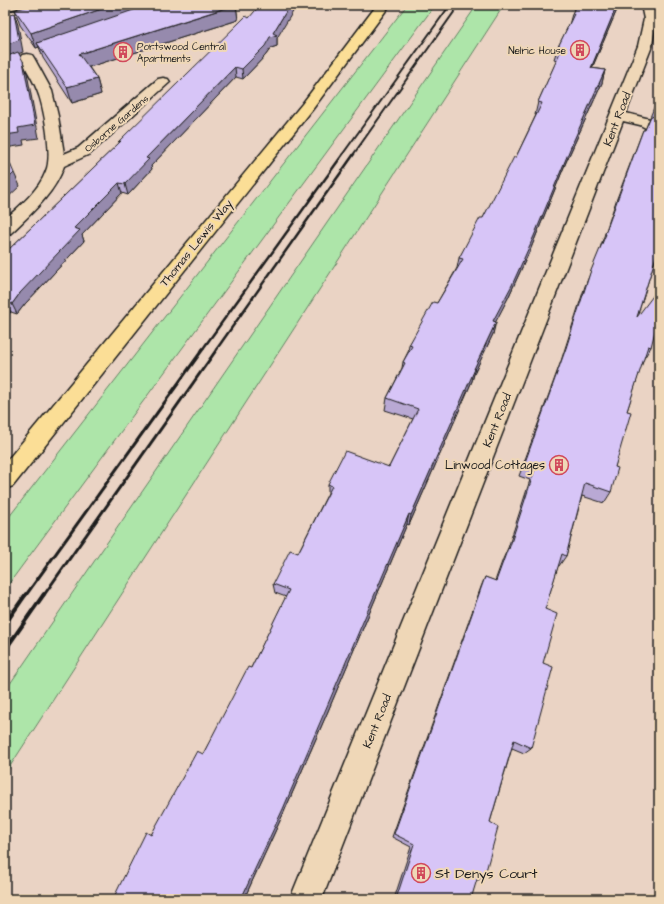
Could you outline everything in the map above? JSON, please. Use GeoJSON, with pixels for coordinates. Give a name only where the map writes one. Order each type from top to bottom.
{"type":"FeatureCollection","features":[{"type":"Feature","properties":{"kind":"main road","name":"Thomas Lewis Way"},"geometry":{"type":"LineString","coordinates":[[5,479],[307,107],[384,5]]}},
{"type":"Feature","properties":{"kind":"street"},"geometry":{"type":"LineString","coordinates":[[5,7],[13,5]]}},
{"type":"Feature","properties":{"kind":"street","name":"Kent Road"},"geometry":{"type":"LineString","coordinates":[[306,899],[645,46],[650,19],[647,5]]}},
{"type":"Feature","properties":{"kind":"street"},"geometry":{"type":"LineString","coordinates":[[5,229],[38,196],[48,182],[57,163],[55,142],[45,91],[20,61],[42,53]]}},
{"type":"Feature","properties":{"kind":"street","name":"Osborne Gardens"},"geometry":{"type":"LineString","coordinates":[[57,163],[84,151],[152,87]]}},
{"type":"Feature","properties":{"kind":"street"},"geometry":{"type":"LineString","coordinates":[[618,116],[645,122],[659,130]]}},
{"type":"Feature","properties":{"kind":"green space"},"geometry":{"type":"Polygon","coordinates":[[[407,5],[435,5],[5,589],[5,522],[407,5]]]}},
{"type":"Feature","properties":{"kind":"green space"},"geometry":{"type":"Polygon","coordinates":[[[477,5],[504,5],[5,774],[5,691],[477,5]]]}},
{"type":"Feature","properties":{"kind":"building"},"geometry":{"type":"Polygon","coordinates":[[[32,5],[113,5],[31,33],[15,10],[32,5]]]}},
{"type":"Feature","properties":{"kind":"building"},"geometry":{"type":"Polygon","coordinates":[[[148,5],[235,5],[79,54],[97,79],[67,87],[37,43],[148,5]]]}},
{"type":"Feature","properties":{"kind":"building"},"geometry":{"type":"Polygon","coordinates":[[[260,5],[290,5],[273,33],[277,35],[270,37],[265,46],[242,69],[235,67],[146,158],[149,159],[125,184],[119,183],[74,228],[80,230],[20,293],[12,304],[5,302],[5,253],[121,141],[118,142],[246,16],[249,18],[260,5]]]}},
{"type":"Feature","properties":{"kind":"building"},"geometry":{"type":"Polygon","coordinates":[[[576,5],[617,5],[591,68],[605,70],[534,236],[512,285],[493,321],[496,322],[411,515],[409,514],[283,809],[241,899],[113,899],[146,832],[151,835],[197,751],[203,754],[248,667],[251,668],[289,590],[273,584],[290,550],[298,553],[332,486],[328,484],[345,451],[389,467],[418,409],[387,398],[405,363],[403,362],[412,346],[409,345],[433,302],[437,303],[463,259],[459,258],[480,218],[483,218],[514,157],[516,157],[542,103],[538,102],[562,48],[558,47],[574,14],[572,14],[576,5]]]}},
{"type":"Feature","properties":{"kind":"building"},"geometry":{"type":"Polygon","coordinates":[[[14,13],[19,40],[5,45],[5,16],[14,13]]]}},
{"type":"Feature","properties":{"kind":"building"},"geometry":{"type":"Polygon","coordinates":[[[18,52],[23,61],[35,125],[18,128],[19,133],[5,135],[5,57],[18,52]]]}},
{"type":"Feature","properties":{"kind":"building"},"geometry":{"type":"Polygon","coordinates":[[[659,95],[659,106],[656,104],[659,95]]]}},
{"type":"Feature","properties":{"kind":"building"},"geometry":{"type":"Polygon","coordinates":[[[651,116],[659,119],[659,247],[637,317],[659,288],[659,315],[651,347],[648,346],[627,411],[631,412],[615,467],[618,468],[611,492],[585,483],[566,556],[562,554],[545,609],[557,614],[543,663],[553,667],[531,748],[514,740],[490,822],[498,827],[484,878],[478,876],[471,899],[396,899],[414,844],[394,834],[485,577],[496,581],[508,548],[509,549],[535,469],[524,465],[566,348],[590,273],[606,234],[643,130],[645,130],[651,116]]]}},
{"type":"Feature","properties":{"kind":"building"},"geometry":{"type":"Polygon","coordinates":[[[5,152],[14,173],[5,182],[5,152]]]}},
{"type":"Feature","properties":{"kind":"railway"},"geometry":{"type":"LineString","coordinates":[[342,155],[450,5]]}},
{"type":"Feature","properties":{"kind":"railway"},"geometry":{"type":"LineString","coordinates":[[353,155],[459,5]]}},
{"type":"Feature","properties":{"kind":"railway"},"geometry":{"type":"LineString","coordinates":[[202,350],[343,154]]}},
{"type":"Feature","properties":{"kind":"railway"},"geometry":{"type":"LineString","coordinates":[[216,350],[354,154]]}},
{"type":"Feature","properties":{"kind":"railway"},"geometry":{"type":"LineString","coordinates":[[26,595],[203,349]]}},
{"type":"Feature","properties":{"kind":"railway"},"geometry":{"type":"LineString","coordinates":[[44,595],[217,349]]}},
{"type":"Feature","properties":{"kind":"railway"},"geometry":{"type":"LineString","coordinates":[[5,624],[26,594]]}},
{"type":"Feature","properties":{"kind":"railway"},"geometry":{"type":"LineString","coordinates":[[5,650],[44,594]]}},
{"type":"Feature","properties":{"kind":"place","name":"Nelric House"},"geometry":{"type":"Point","coordinates":[580,50]}},
{"type":"Feature","properties":{"kind":"place","name":"Portswood Central Apartments"},"geometry":{"type":"Point","coordinates":[123,52]}},
{"type":"Feature","properties":{"kind":"place","name":"Linwood Cottages"},"geometry":{"type":"Point","coordinates":[559,465]}},
{"type":"Feature","properties":{"kind":"place","name":"St Denys Court"},"geometry":{"type":"Point","coordinates":[421,873]}}]}
